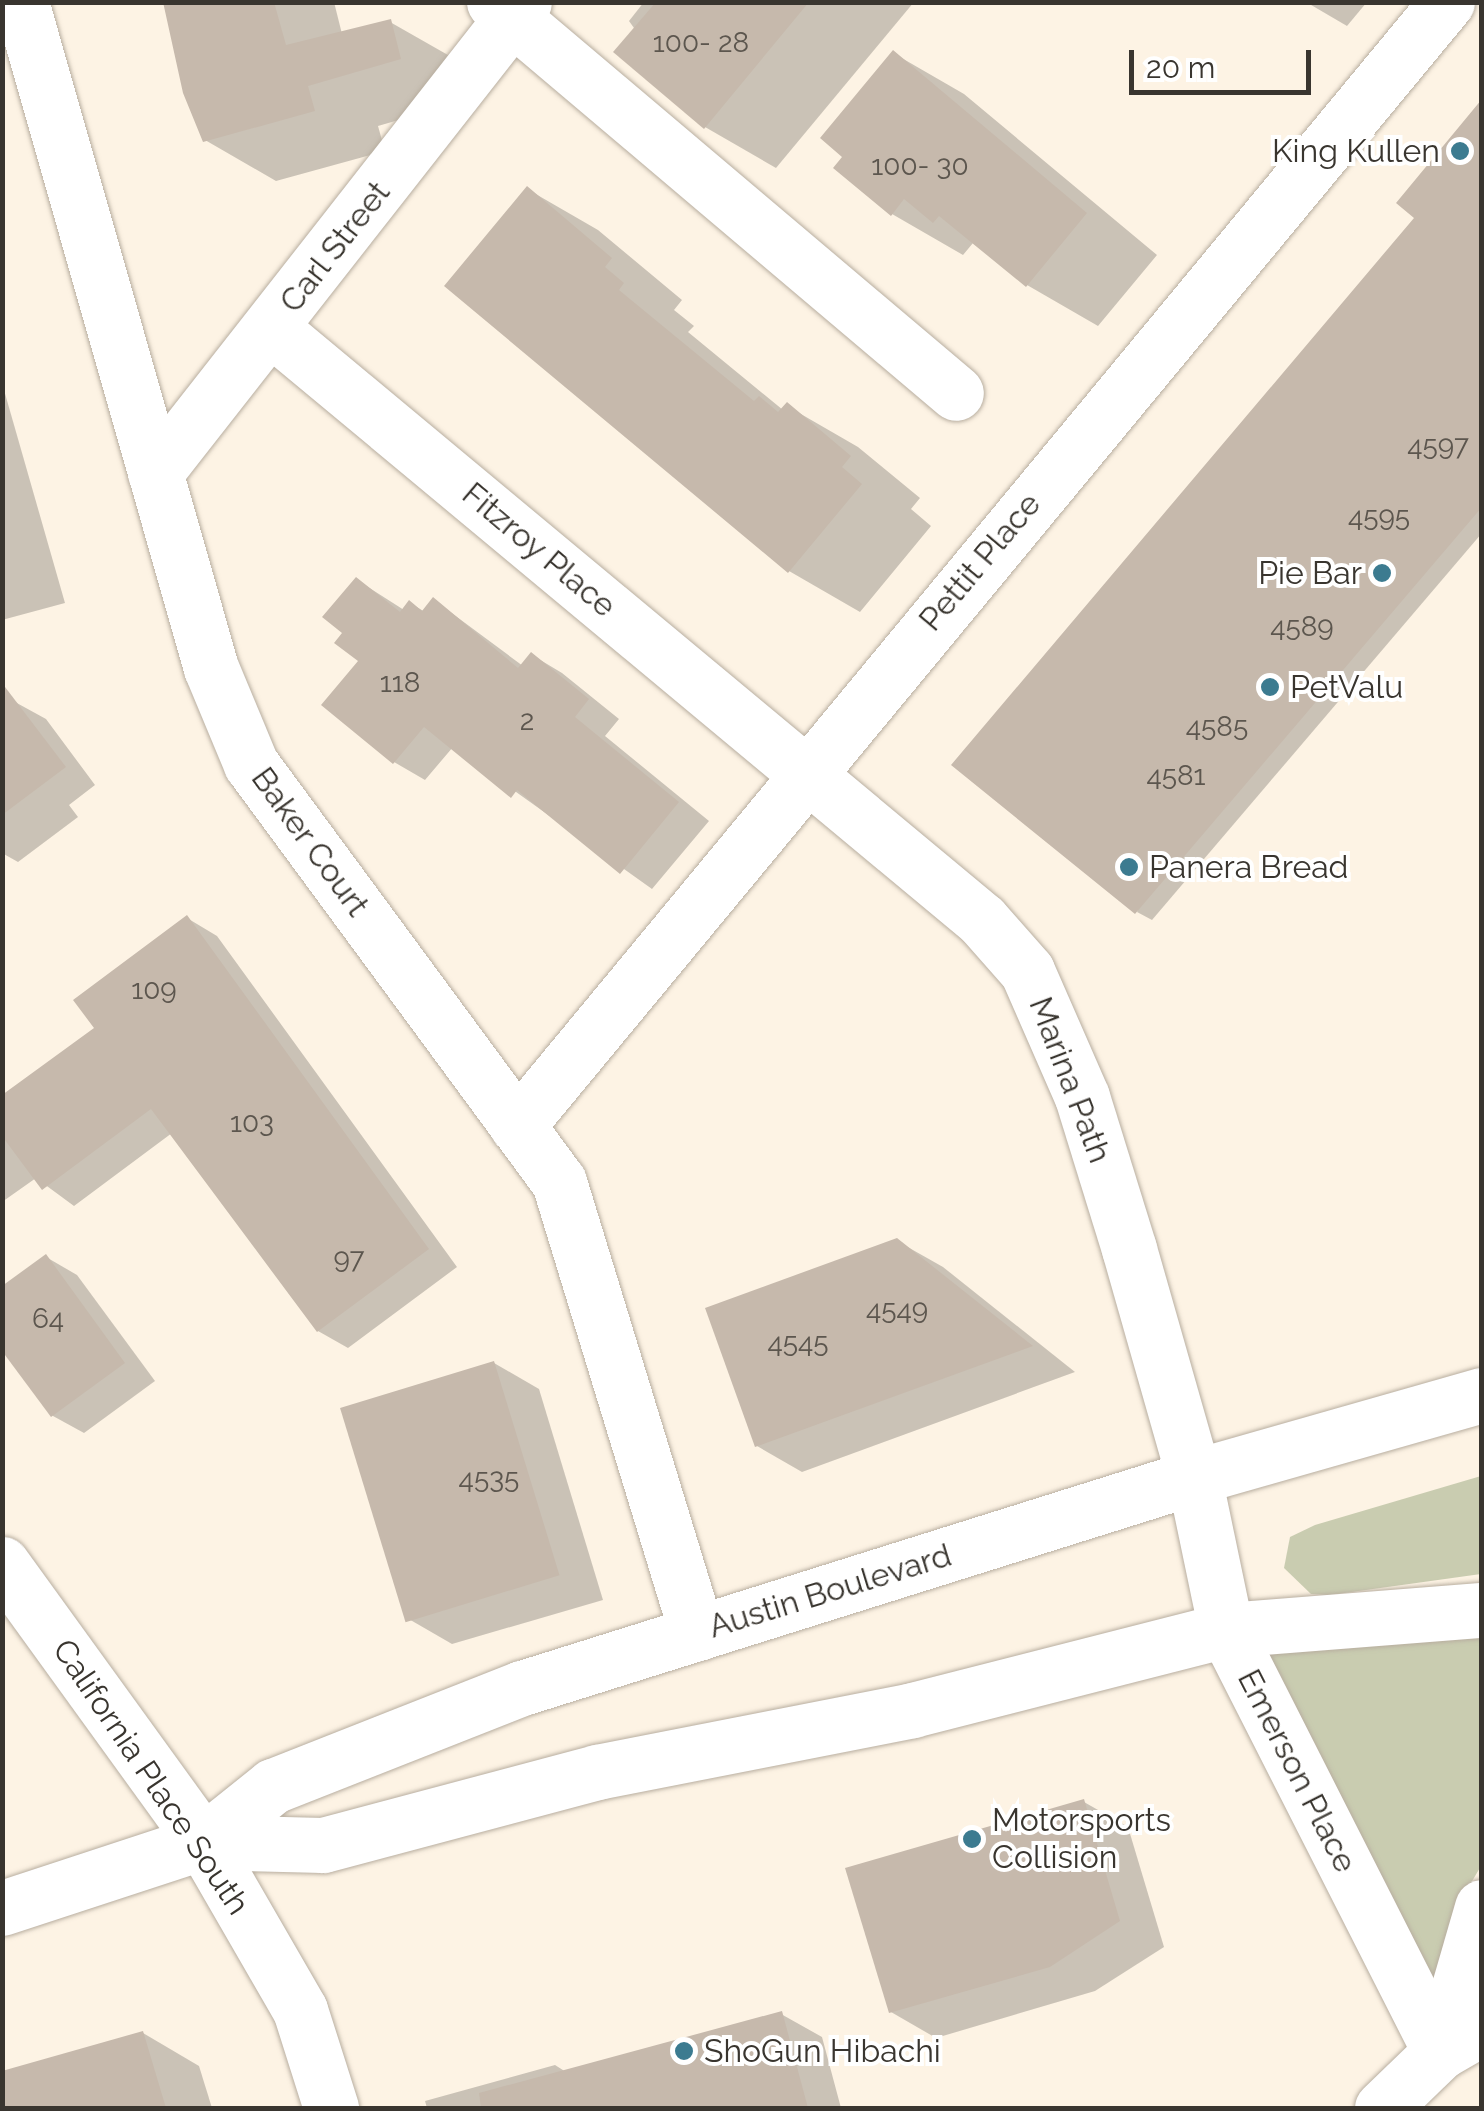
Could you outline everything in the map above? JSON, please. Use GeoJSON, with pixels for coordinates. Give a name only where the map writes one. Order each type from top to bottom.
{"type":"FeatureCollection","features":[{"type":"Feature","properties":{"kind":"street","name":"Baker Court"},"geometry":{"type":"LineString","coordinates":[[21,2],[211,668],[251,764],[559,1182],[697,1633]]}},
{"type":"Feature","properties":{"kind":"street","name":"Pettit Place"},"geometry":{"type":"LineString","coordinates":[[517,1126],[806,772],[1447,2]]}},
{"type":"Feature","properties":{"kind":"street","name":"Carl Street"},"geometry":{"type":"LineString","coordinates":[[154,472],[272,329],[510,8]]}},
{"type":"Feature","properties":{"kind":"street"},"geometry":{"type":"LineString","coordinates":[[510,8],[956,393]]}},
{"type":"Feature","properties":{"kind":"street","name":"Fitzroy Place"},"geometry":{"type":"LineString","coordinates":[[272,329],[806,772]]}},
{"type":"Feature","properties":{"kind":"street","name":"Marina Path"},"geometry":{"type":"LineString","coordinates":[[806,772],[982,920],[1028,971],[1082,1097],[1194,1477]]}},
{"type":"Feature","properties":{"kind":"street","name":"Austin Boulevard"},"geometry":{"type":"LineString","coordinates":[[203,1842],[273,1786],[522,1688],[1194,1477],[1482,1395]]}},
{"type":"Feature","properties":{"kind":"street","name":"Emerson Place"},"geometry":{"type":"LineString","coordinates":[[1194,1477],[1226,1630],[1461,2040]]}},
{"type":"Feature","properties":{"kind":"street","name":"California Place South"},"geometry":{"type":"LineString","coordinates":[[2,1564],[203,1842],[300,2010],[332,2108]]}},
{"type":"Feature","properties":{"kind":"street","name":"Austin Boulevard"},"geometry":{"type":"LineString","coordinates":[[2,1908],[203,1842],[322,1845],[597,1772],[912,1710],[1226,1630],[1482,1610]]}},
{"type":"Feature","properties":{"kind":"street"},"geometry":{"type":"LineString","coordinates":[[1382,2108],[1461,2040],[1482,1906]]}},
{"type":"Feature","properties":{"kind":"green space"},"geometry":{"type":"Polygon","coordinates":[[[1481,1476],[1481,1574],[1330,1595],[1311,1594],[1284,1568],[1290,1537],[1315,1525],[1481,1476]]]}},
{"type":"Feature","properties":{"kind":"green space"},"geometry":{"type":"Polygon","coordinates":[[[1481,1627],[1481,1866],[1468,1888],[1435,2006],[1253,1640],[1481,1627]]]}},
{"type":"Feature","properties":{"kind":"building"},"geometry":{"type":"Polygon","coordinates":[[[163,2],[274,2],[286,45],[391,19],[401,59],[308,86],[315,111],[203,142],[183,93],[163,2]]]}},
{"type":"Feature","properties":{"kind":"building"},"geometry":{"type":"Polygon","coordinates":[[[656,2],[809,2],[704,129],[613,52],[656,2]]]}},
{"type":"Feature","properties":{"kind":"building"},"geometry":{"type":"Polygon","coordinates":[[[893,50],[1087,213],[1026,287],[939,216],[933,223],[904,199],[891,216],[833,168],[842,157],[820,138],[893,50]]]}},
{"type":"Feature","properties":{"kind":"building"},"geometry":{"type":"Polygon","coordinates":[[[1482,99],[1482,507],[1135,914],[951,765],[1414,218],[1396,203],[1482,99]]]}},
{"type":"Feature","properties":{"kind":"building"},"geometry":{"type":"Polygon","coordinates":[[[527,186],[612,258],[605,267],[624,283],[619,290],[754,401],[759,396],[778,412],[787,402],[851,456],[842,467],[862,484],[788,573],[444,286],[527,186]]]}},
{"type":"Feature","properties":{"kind":"building"},"geometry":{"type":"Polygon","coordinates":[[[356,577],[400,612],[409,600],[422,611],[433,597],[518,668],[531,652],[589,699],[575,717],[679,802],[620,874],[517,790],[511,798],[424,727],[393,764],[321,705],[358,661],[334,643],[342,633],[322,617],[356,577]]]}},
{"type":"Feature","properties":{"kind":"building"},"geometry":{"type":"Polygon","coordinates":[[[2,683],[66,767],[2,815],[2,683]]]}},
{"type":"Feature","properties":{"kind":"building"},"geometry":{"type":"Polygon","coordinates":[[[187,915],[429,1249],[317,1332],[151,1109],[42,1190],[2,1136],[2,1095],[94,1028],[73,1000],[187,915]]]}},
{"type":"Feature","properties":{"kind":"building"},"geometry":{"type":"Polygon","coordinates":[[[897,1238],[1033,1346],[755,1447],[705,1308],[897,1238]]]}},
{"type":"Feature","properties":{"kind":"building"},"geometry":{"type":"Polygon","coordinates":[[[46,1254],[125,1363],[51,1417],[2,1351],[2,1286],[46,1254]]]}},
{"type":"Feature","properties":{"kind":"building"},"geometry":{"type":"Polygon","coordinates":[[[494,1361],[559,1575],[406,1622],[340,1408],[494,1361]]]}},
{"type":"Feature","properties":{"kind":"building"},"geometry":{"type":"Polygon","coordinates":[[[1084,1799],[1120,1921],[1050,1967],[889,2013],[845,1868],[1084,1799]]]}},
{"type":"Feature","properties":{"kind":"building"},"geometry":{"type":"Polygon","coordinates":[[[782,2011],[808,2108],[481,2108],[479,2093],[782,2011]]]}},
{"type":"Feature","properties":{"kind":"building"},"geometry":{"type":"Polygon","coordinates":[[[143,2031],[166,2108],[2,2108],[2,2071],[143,2031]]]}},
{"type":"Feature","properties":{"kind":"place","name":"King Kullen"},"geometry":{"type":"Point","coordinates":[1460,151]}},
{"type":"Feature","properties":{"kind":"place","name":"Pie Bar"},"geometry":{"type":"Point","coordinates":[1382,573]}},
{"type":"Feature","properties":{"kind":"place","name":"PetValu"},"geometry":{"type":"Point","coordinates":[1270,687]}},
{"type":"Feature","properties":{"kind":"place","name":"Panera Bread"},"geometry":{"type":"Point","coordinates":[1129,867]}},
{"type":"Feature","properties":{"kind":"place","name":"Motorsports Collision"},"geometry":{"type":"Point","coordinates":[972,1839]}},
{"type":"Feature","properties":{"kind":"place","name":"ShoGun Hibachi"},"geometry":{"type":"Point","coordinates":[684,2051]}}]}
